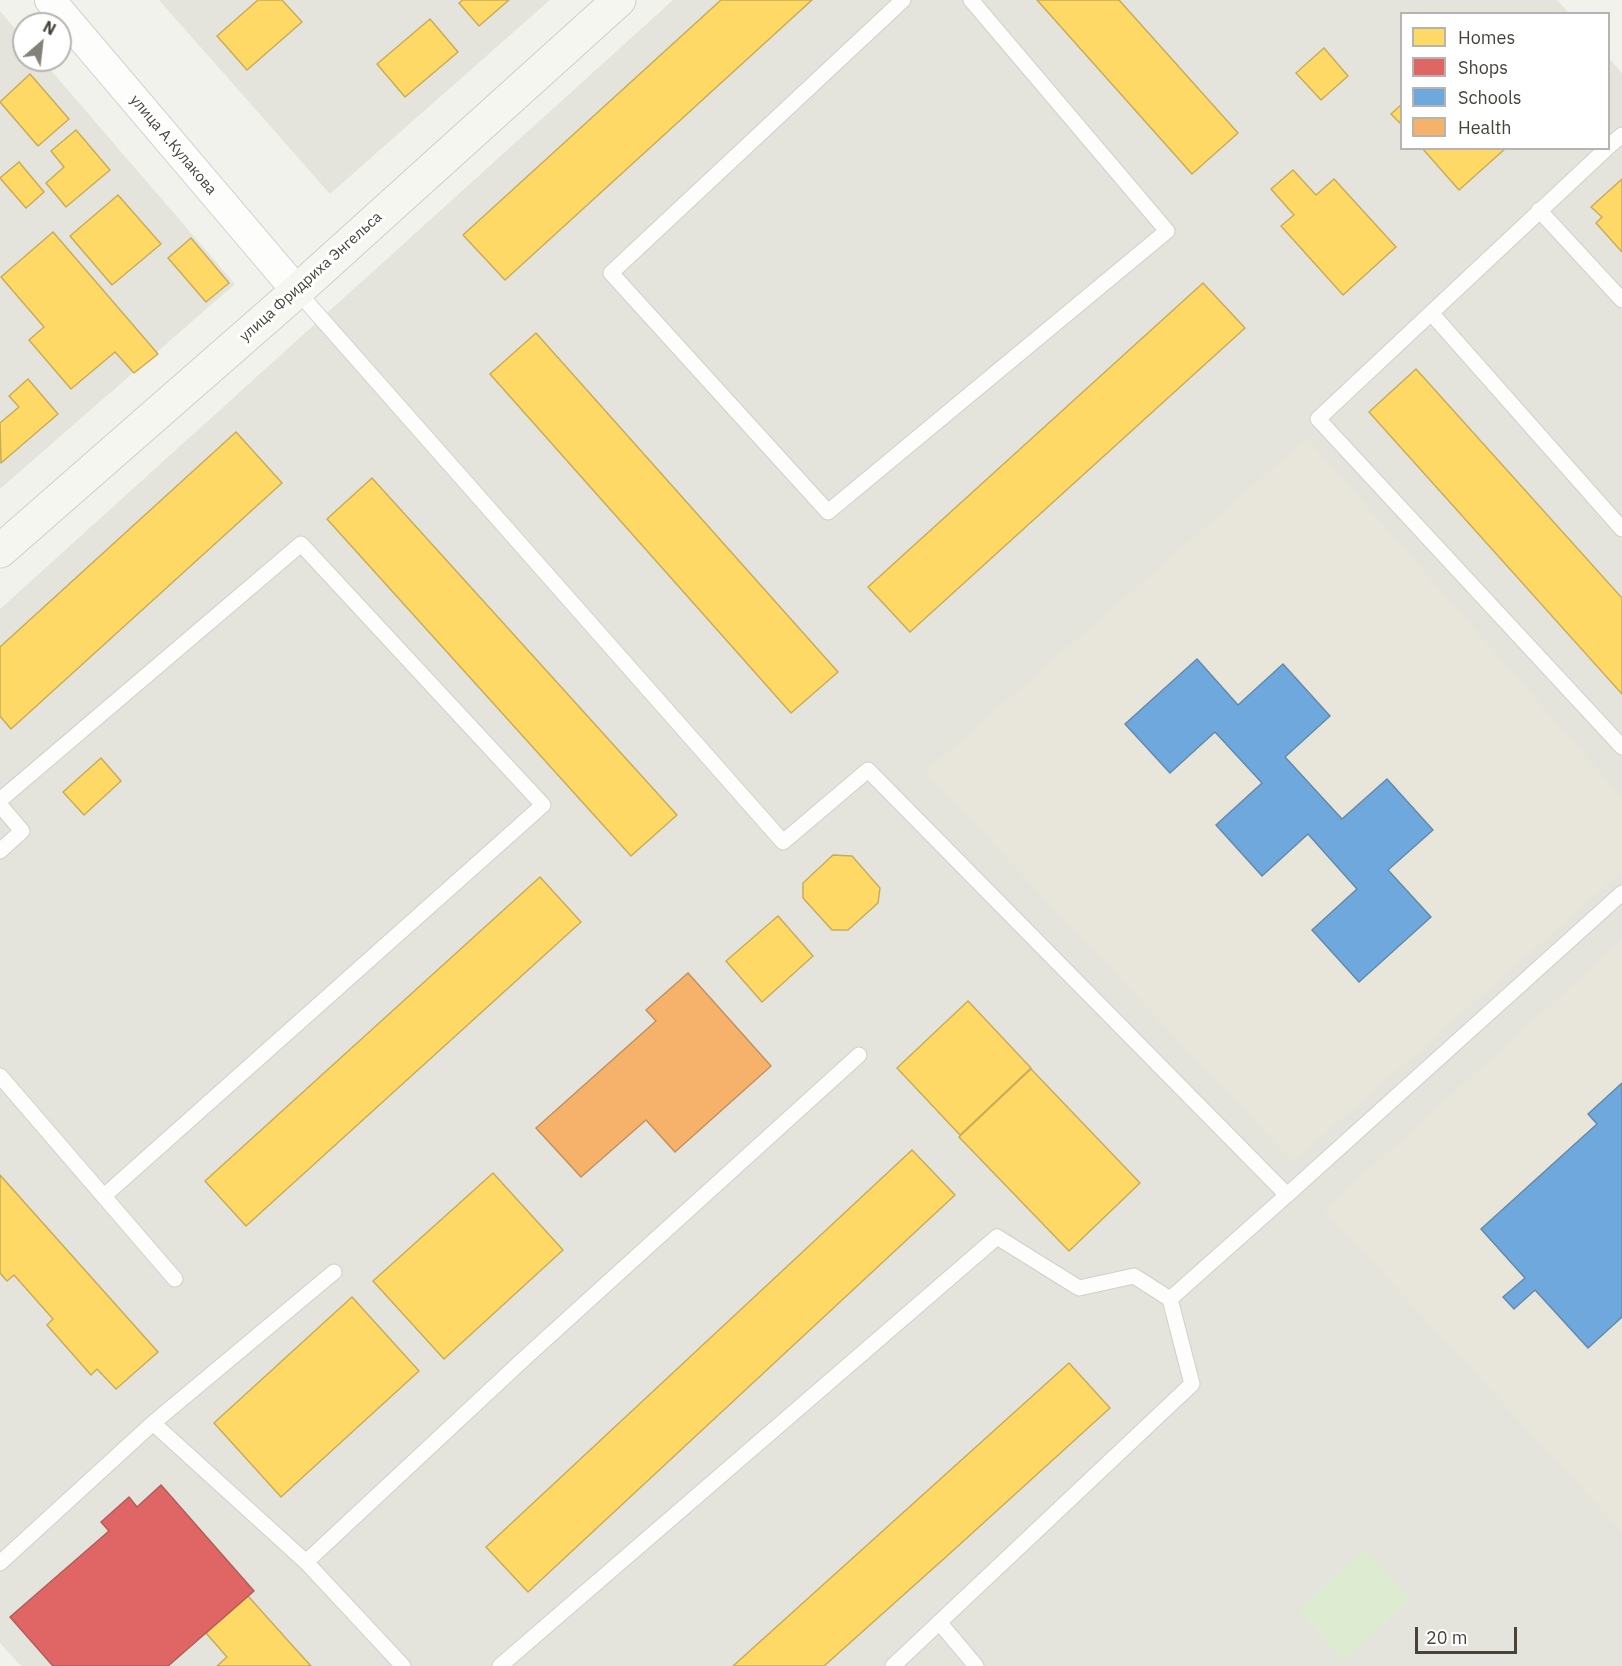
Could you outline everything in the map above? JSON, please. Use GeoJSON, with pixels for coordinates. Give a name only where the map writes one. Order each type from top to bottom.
{"type":"FeatureCollection","features":[{"type":"Feature","properties":{"kind":"main road","name":"улица Фридриха Энгельса"},"geometry":{"type":"LineString","coordinates":[[0,551],[297,291],[619,0]]}},
{"type":"Feature","properties":{"kind":"street","name":"улица А.Кулакова"},"geometry":{"type":"LineString","coordinates":[[50,0],[297,291]]}},
{"type":"Feature","properties":{"kind":"lane"},"geometry":{"type":"LineString","coordinates":[[903,0],[611,273],[828,512],[1167,231],[971,0]]}},
{"type":"Feature","properties":{"kind":"lane"},"geometry":{"type":"LineString","coordinates":[[1610,146],[1622,135]]}},
{"type":"Feature","properties":{"kind":"lane"},"geometry":{"type":"LineString","coordinates":[[1606,150],[1318,419],[1622,747]]}},
{"type":"Feature","properties":{"kind":"lane"},"geometry":{"type":"LineString","coordinates":[[1539,210],[1622,300]]}},
{"type":"Feature","properties":{"kind":"lane"},"geometry":{"type":"LineString","coordinates":[[297,291],[783,842],[868,770],[1287,1195]]}},
{"type":"Feature","properties":{"kind":"lane"},"geometry":{"type":"LineString","coordinates":[[1432,314],[1622,529]]}},
{"type":"Feature","properties":{"kind":"lane"},"geometry":{"type":"LineString","coordinates":[[0,800],[301,544],[543,805],[104,1196]]}},
{"type":"Feature","properties":{"kind":"lane"},"geometry":{"type":"LineString","coordinates":[[0,805],[22,831],[0,851]]}},
{"type":"Feature","properties":{"kind":"lane"},"geometry":{"type":"LineString","coordinates":[[1170,1299],[1622,893]]}},
{"type":"Feature","properties":{"kind":"lane"},"geometry":{"type":"LineString","coordinates":[[306,1562],[859,1055]]}},
{"type":"Feature","properties":{"kind":"lane"},"geometry":{"type":"LineString","coordinates":[[0,1076],[175,1279]]}},
{"type":"Feature","properties":{"kind":"lane"},"geometry":{"type":"LineString","coordinates":[[500,1666],[997,1237],[1079,1288],[1134,1276],[1170,1299],[1192,1384],[894,1666]]}},
{"type":"Feature","properties":{"kind":"lane"},"geometry":{"type":"LineString","coordinates":[[0,1563],[153,1423],[334,1272]]}},
{"type":"Feature","properties":{"kind":"lane"},"geometry":{"type":"LineString","coordinates":[[153,1423],[306,1562],[403,1666]]}},
{"type":"Feature","properties":{"kind":"lane"},"geometry":{"type":"LineString","coordinates":[[939,1622],[976,1666]]}},
{"type":"Feature","properties":{"kind":"shaded area"},"geometry":{"type":"Polygon","coordinates":[[[159,0],[550,0],[330,194],[159,0]]]}},
{"type":"Feature","properties":{"kind":"shaded area"},"geometry":{"type":"Polygon","coordinates":[[[673,0],[1557,0],[1568,12],[1400,12],[1400,150],[1610,150],[1610,59],[1622,73],[1622,1666],[21,1666],[0,1643],[0,609],[673,0]]]}},
{"type":"Feature","properties":{"kind":"shaded area"},"geometry":{"type":"Polygon","coordinates":[[[0,11],[12,25],[12,72],[52,72],[235,284],[0,489],[0,11]]]}},
{"type":"Feature","properties":{"kind":"shaded area"},"geometry":{"type":"Polygon","coordinates":[[[1307,438],[1622,797],[1622,872],[1293,1162],[925,772],[1307,438]]]}},
{"type":"Feature","properties":{"kind":"shaded area"},"geometry":{"type":"Polygon","coordinates":[[[1622,940],[1622,1532],[1324,1210],[1622,940]]]}},
{"type":"Feature","properties":{"kind":"green space"},"geometry":{"type":"Polygon","coordinates":[[[1365,1549],[1411,1599],[1344,1661],[1298,1610],[1365,1549]]]}},
{"type":"Feature","properties":{"kind":"building: Homes"},"geometry":{"type":"Polygon","coordinates":[[[258,0],[282,0],[302,22],[247,70],[217,36],[258,0]]]}},
{"type":"Feature","properties":{"kind":"building: Homes"},"geometry":{"type":"Polygon","coordinates":[[[463,0],[509,0],[479,26],[459,3],[463,0]]]}},
{"type":"Feature","properties":{"kind":"building: Homes"},"geometry":{"type":"Polygon","coordinates":[[[721,0],[812,0],[505,280],[463,235],[721,0]]]}},
{"type":"Feature","properties":{"kind":"building: Homes"},"geometry":{"type":"Polygon","coordinates":[[[1037,0],[1119,0],[1238,133],[1192,174],[1037,0]]]}},
{"type":"Feature","properties":{"kind":"building: Homes"},"geometry":{"type":"Polygon","coordinates":[[[430,19],[458,52],[405,97],[377,64],[430,19]]]}},
{"type":"Feature","properties":{"kind":"building: Homes"},"geometry":{"type":"Polygon","coordinates":[[[1324,48],[1348,76],[1321,100],[1296,73],[1324,48]]]}},
{"type":"Feature","properties":{"kind":"building: Homes"},"geometry":{"type":"Polygon","coordinates":[[[30,74],[69,119],[38,146],[0,102],[30,74]]]}},
{"type":"Feature","properties":{"kind":"building: Homes"},"geometry":{"type":"Polygon","coordinates":[[[1400,106],[1400,123],[1391,114],[1400,106]]]}},
{"type":"Feature","properties":{"kind":"building: Homes"},"geometry":{"type":"Polygon","coordinates":[[[76,130],[110,170],[66,207],[46,183],[64,167],[51,151],[76,130]]]}},
{"type":"Feature","properties":{"kind":"building: Homes"},"geometry":{"type":"Polygon","coordinates":[[[1424,150],[1504,150],[1459,190],[1424,150]]]}},
{"type":"Feature","properties":{"kind":"building: Homes"},"geometry":{"type":"Polygon","coordinates":[[[19,162],[44,192],[26,208],[0,178],[19,162]]]}},
{"type":"Feature","properties":{"kind":"building: Homes"},"geometry":{"type":"Polygon","coordinates":[[[1293,170],[1316,195],[1334,179],[1396,247],[1343,295],[1281,226],[1294,215],[1271,189],[1293,170]]]}},
{"type":"Feature","properties":{"kind":"building: Homes"},"geometry":{"type":"Polygon","coordinates":[[[1622,179],[1622,252],[1596,223],[1602,217],[1591,207],[1622,179]]]}},
{"type":"Feature","properties":{"kind":"building: Homes"},"geometry":{"type":"Polygon","coordinates":[[[118,195],[161,244],[112,285],[70,236],[118,195]]]}},
{"type":"Feature","properties":{"kind":"building: Homes"},"geometry":{"type":"Polygon","coordinates":[[[53,232],[158,354],[134,373],[115,352],[71,389],[29,340],[44,327],[1,277],[53,232]]]}},
{"type":"Feature","properties":{"kind":"building: Homes"},"geometry":{"type":"Polygon","coordinates":[[[191,238],[229,283],[206,302],[168,258],[191,238]]]}},
{"type":"Feature","properties":{"kind":"building: Homes"},"geometry":{"type":"Polygon","coordinates":[[[1203,283],[1245,328],[910,632],[868,587],[1203,283]]]}},
{"type":"Feature","properties":{"kind":"building: Homes"},"geometry":{"type":"Polygon","coordinates":[[[536,333],[838,672],[791,713],[490,374],[536,333]]]}},
{"type":"Feature","properties":{"kind":"building: Homes"},"geometry":{"type":"Polygon","coordinates":[[[1416,369],[1622,598],[1622,694],[1369,412],[1416,369]]]}},
{"type":"Feature","properties":{"kind":"building: Homes"},"geometry":{"type":"Polygon","coordinates":[[[28,379],[58,414],[1,463],[0,423],[19,407],[9,396],[28,379]]]}},
{"type":"Feature","properties":{"kind":"building: Homes"},"geometry":{"type":"Polygon","coordinates":[[[236,432],[282,483],[11,729],[0,716],[0,647],[236,432]]]}},
{"type":"Feature","properties":{"kind":"building: Homes"},"geometry":{"type":"Polygon","coordinates":[[[372,478],[677,815],[631,856],[327,519],[372,478]]]}},
{"type":"Feature","properties":{"kind":"building: Homes"},"geometry":{"type":"Polygon","coordinates":[[[101,758],[121,781],[84,815],[63,792],[101,758]]]}},
{"type":"Feature","properties":{"kind":"building: Homes"},"geometry":{"type":"Polygon","coordinates":[[[833,855],[852,856],[880,888],[878,903],[848,930],[832,930],[803,898],[803,883],[833,855]]]}},
{"type":"Feature","properties":{"kind":"building: Homes"},"geometry":{"type":"Polygon","coordinates":[[[540,877],[581,922],[246,1226],[205,1181],[540,877]]]}},
{"type":"Feature","properties":{"kind":"building: Homes"},"geometry":{"type":"Polygon","coordinates":[[[778,916],[813,956],[762,1002],[726,961],[778,916]]]}},
{"type":"Feature","properties":{"kind":"building: Homes"},"geometry":{"type":"Polygon","coordinates":[[[968,1001],[1031,1068],[960,1135],[897,1068],[968,1001]]]}},
{"type":"Feature","properties":{"kind":"building: Homes"},"geometry":{"type":"Polygon","coordinates":[[[1031,1069],[1140,1183],[1069,1251],[959,1137],[1031,1069]]]}},
{"type":"Feature","properties":{"kind":"building: Homes"},"geometry":{"type":"Polygon","coordinates":[[[912,1150],[955,1195],[528,1592],[486,1547],[912,1150]]]}},
{"type":"Feature","properties":{"kind":"building: Homes"},"geometry":{"type":"Polygon","coordinates":[[[493,1173],[563,1250],[444,1359],[373,1281],[493,1173]]]}},
{"type":"Feature","properties":{"kind":"building: Homes"},"geometry":{"type":"Polygon","coordinates":[[[0,1175],[158,1352],[116,1389],[97,1369],[91,1375],[47,1325],[53,1319],[14,1275],[7,1281],[0,1273],[0,1175]]]}},
{"type":"Feature","properties":{"kind":"building: Homes"},"geometry":{"type":"Polygon","coordinates":[[[352,1297],[419,1371],[281,1497],[214,1423],[352,1297]]]}},
{"type":"Feature","properties":{"kind":"building: Homes"},"geometry":{"type":"Polygon","coordinates":[[[1069,1363],[1110,1408],[947,1556],[824,1666],[733,1666],[1069,1363]]]}},
{"type":"Feature","properties":{"kind":"building: Homes"},"geometry":{"type":"Polygon","coordinates":[[[248,1596],[311,1666],[217,1666],[227,1657],[206,1633],[248,1596]]]}},
{"type":"Feature","properties":{"kind":"building: Shops"},"geometry":{"type":"Polygon","coordinates":[[[161,1485],[254,1591],[168,1666],[53,1666],[10,1617],[109,1531],[101,1522],[129,1497],[137,1507],[161,1485]]]}},
{"type":"Feature","properties":{"kind":"building: Schools"},"geometry":{"type":"Polygon","coordinates":[[[1197,659],[1238,705],[1283,664],[1330,716],[1285,757],[1342,819],[1387,779],[1433,830],[1388,870],[1431,917],[1359,982],[1312,930],[1357,889],[1308,834],[1262,876],[1216,825],[1262,783],[1215,732],[1170,773],[1125,724],[1197,659]]]}},
{"type":"Feature","properties":{"kind":"building: Schools"},"geometry":{"type":"Polygon","coordinates":[[[1622,1083],[1622,1317],[1588,1348],[1535,1290],[1514,1309],[1503,1297],[1525,1278],[1481,1229],[1597,1124],[1588,1114],[1622,1083]]]}},
{"type":"Feature","properties":{"kind":"building: Health"},"geometry":{"type":"Polygon","coordinates":[[[688,973],[771,1066],[675,1152],[646,1120],[581,1177],[536,1128],[656,1021],[646,1010],[688,973]]]}}]}
